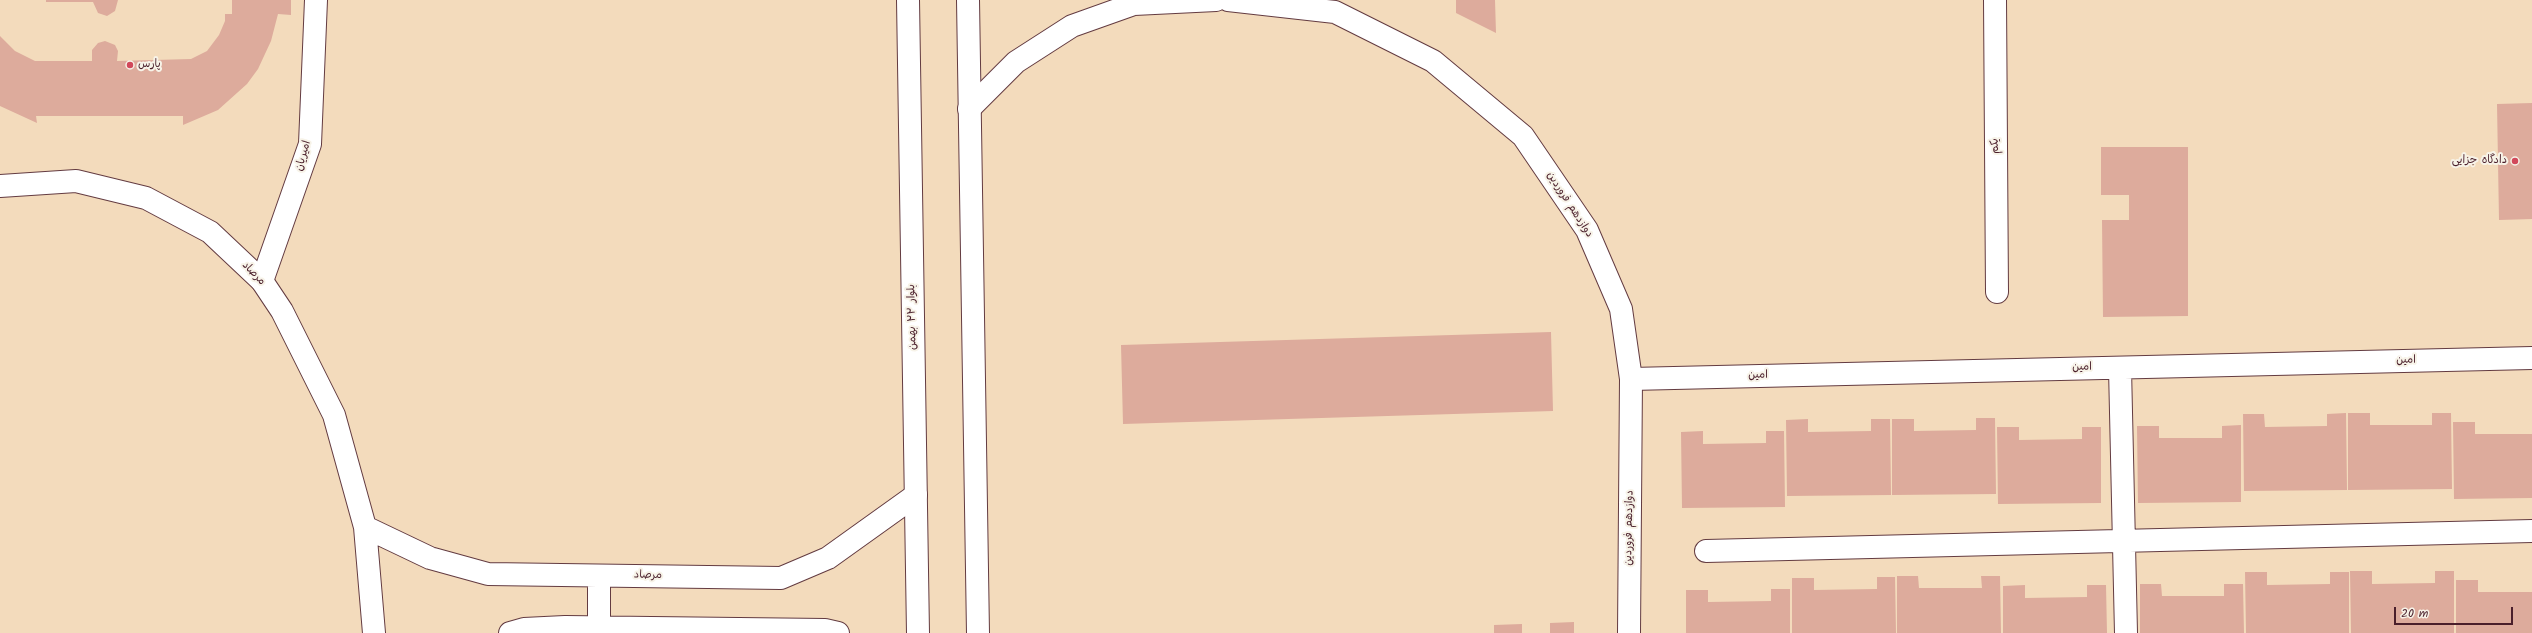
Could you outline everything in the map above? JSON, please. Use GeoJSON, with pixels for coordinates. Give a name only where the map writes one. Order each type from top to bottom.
{"type":"FeatureCollection","features":[{"type":"Feature","properties":{"kind":"street","name":"امیریان"},"geometry":{"type":"LineString","coordinates":[[262,281],[310,144],[316,0]]}},
{"type":"Feature","properties":{"kind":"street","name":"بلوار ۲۲ بهمن"},"geometry":{"type":"LineString","coordinates":[[908,0],[918,633]]}},
{"type":"Feature","properties":{"kind":"street"},"geometry":{"type":"LineString","coordinates":[[968,0],[978,633]]}},
{"type":"Feature","properties":{"kind":"street"},"geometry":{"type":"LineString","coordinates":[[969,109],[1016,62],[1072,26],[1130,2],[1216,0]]}},
{"type":"Feature","properties":{"kind":"street","name":"دوازدهم فروردین"},"geometry":{"type":"LineString","coordinates":[[1228,0],[1335,12],[1434,61],[1522,136],[1587,230],[1621,308],[1631,379],[1629,633]]}},
{"type":"Feature","properties":{"kind":"street","name":"یکم"},"geometry":{"type":"LineString","coordinates":[[1995,0],[1997,292]]}},
{"type":"Feature","properties":{"kind":"street","name":"مرصاد"},"geometry":{"type":"LineString","coordinates":[[0,186],[76,181],[146,198],[210,232],[262,281],[282,311],[334,415],[365,527],[374,633]]}},
{"type":"Feature","properties":{"kind":"street","name":"امین"},"geometry":{"type":"LineString","coordinates":[[1631,379],[2532,358]]}},
{"type":"Feature","properties":{"kind":"street"},"geometry":{"type":"LineString","coordinates":[[2120,368],[2126,633]]}},
{"type":"Feature","properties":{"kind":"street","name":"مرصاد"},"geometry":{"type":"LineString","coordinates":[[365,527],[430,558],[488,574],[781,578],[828,558],[916,496]]}},
{"type":"Feature","properties":{"kind":"street"},"geometry":{"type":"LineString","coordinates":[[1706,551],[2532,531]]}},
{"type":"Feature","properties":{"kind":"street"},"geometry":{"type":"LineString","coordinates":[[599,576],[599,627]]}},
{"type":"Feature","properties":{"kind":"street"},"geometry":{"type":"LineString","coordinates":[[510,633],[524,629],[599,627],[825,630],[838,633]]}},
{"type":"Feature","properties":{"kind":"building"},"geometry":{"type":"Polygon","coordinates":[[[46,0],[118,0],[115,11],[107,16],[98,13],[93,2],[46,2],[46,0]]]}},
{"type":"Feature","properties":{"kind":"building","name":"پارس"},"geometry":{"type":"Polygon","coordinates":[[[232,0],[291,0],[291,15],[278,14],[271,41],[258,69],[247,84],[218,110],[183,125],[183,116],[36,116],[37,123],[0,106],[0,36],[15,51],[35,61],[92,61],[92,50],[98,43],[105,41],[115,45],[118,51],[117,61],[191,59],[207,51],[219,35],[225,21],[225,14],[232,14],[232,0]]]}},
{"type":"Feature","properties":{"kind":"building"},"geometry":{"type":"Polygon","coordinates":[[[1456,0],[1495,0],[1496,33],[1456,13],[1456,0]]]}},
{"type":"Feature","properties":{"kind":"building","name":"دادگاه جزایی"},"geometry":{"type":"Polygon","coordinates":[[[2532,103],[2532,219],[2499,220],[2497,104],[2532,103]]]}},
{"type":"Feature","properties":{"kind":"building"},"geometry":{"type":"Polygon","coordinates":[[[2101,147],[2188,147],[2188,316],[2103,317],[2102,220],[2129,220],[2129,195],[2101,195],[2101,147]]]}},
{"type":"Feature","properties":{"kind":"building"},"geometry":{"type":"Polygon","coordinates":[[[1551,332],[1553,411],[1123,424],[1121,345],[1551,332]]]}},
{"type":"Feature","properties":{"kind":"building"},"geometry":{"type":"Polygon","coordinates":[[[2346,413],[2347,490],[2244,491],[2243,414],[2264,414],[2265,427],[2327,426],[2327,414],[2346,413]]]}},
{"type":"Feature","properties":{"kind":"building"},"geometry":{"type":"Polygon","coordinates":[[[2348,413],[2370,413],[2370,425],[2432,425],[2432,413],[2451,413],[2452,489],[2348,490],[2348,413]]]}},
{"type":"Feature","properties":{"kind":"building"},"geometry":{"type":"Polygon","coordinates":[[[1976,418],[1995,418],[1996,494],[1892,495],[1892,419],[1914,419],[1914,431],[1976,430],[1976,418]]]}},
{"type":"Feature","properties":{"kind":"building"},"geometry":{"type":"Polygon","coordinates":[[[1808,419],[1808,432],[1871,431],[1871,419],[1890,419],[1891,495],[1787,496],[1786,420],[1808,419]]]}},
{"type":"Feature","properties":{"kind":"building"},"geometry":{"type":"Polygon","coordinates":[[[2453,422],[2475,422],[2475,434],[2532,434],[2532,498],[2454,499],[2453,422]]]}},
{"type":"Feature","properties":{"kind":"building"},"geometry":{"type":"Polygon","coordinates":[[[2241,425],[2241,502],[2138,503],[2137,426],[2159,426],[2159,438],[2222,438],[2222,426],[2241,425]]]}},
{"type":"Feature","properties":{"kind":"building"},"geometry":{"type":"Polygon","coordinates":[[[1997,427],[2019,427],[2019,440],[2082,439],[2082,427],[2101,427],[2101,503],[1998,504],[1997,427]]]}},
{"type":"Feature","properties":{"kind":"building"},"geometry":{"type":"Polygon","coordinates":[[[1703,431],[1703,444],[1766,443],[1766,431],[1784,431],[1785,507],[1682,508],[1681,432],[1703,431]]]}},
{"type":"Feature","properties":{"kind":"building"},"geometry":{"type":"Polygon","coordinates":[[[2350,571],[2372,571],[2372,584],[2435,583],[2435,571],[2454,571],[2454,633],[2351,633],[2350,571]]]}},
{"type":"Feature","properties":{"kind":"building"},"geometry":{"type":"Polygon","coordinates":[[[2245,572],[2267,572],[2267,585],[2330,584],[2330,572],[2349,572],[2349,633],[2246,633],[2245,572]]]}},
{"type":"Feature","properties":{"kind":"building"},"geometry":{"type":"Polygon","coordinates":[[[1897,576],[1918,576],[1919,588],[1982,588],[1981,576],[2000,576],[2001,633],[1897,633],[1897,576]]]}},
{"type":"Feature","properties":{"kind":"building"},"geometry":{"type":"Polygon","coordinates":[[[1877,577],[1895,577],[1896,633],[1792,633],[1792,578],[1814,578],[1814,590],[1877,589],[1877,577]]]}},
{"type":"Feature","properties":{"kind":"building"},"geometry":{"type":"Polygon","coordinates":[[[2456,580],[2478,580],[2478,592],[2532,592],[2532,633],[2456,633],[2456,580]]]}},
{"type":"Feature","properties":{"kind":"building"},"geometry":{"type":"Polygon","coordinates":[[[2140,584],[2161,584],[2162,596],[2224,596],[2224,584],[2243,584],[2244,633],[2140,633],[2140,584]]]}},
{"type":"Feature","properties":{"kind":"building"},"geometry":{"type":"Polygon","coordinates":[[[2025,585],[2025,598],[2087,597],[2087,585],[2106,585],[2107,633],[2003,633],[2003,586],[2025,585]]]}},
{"type":"Feature","properties":{"kind":"building"},"geometry":{"type":"Polygon","coordinates":[[[1771,589],[1790,589],[1790,633],[1686,633],[1686,590],[1708,590],[1708,602],[1771,601],[1771,589]]]}},
{"type":"Feature","properties":{"kind":"building"},"geometry":{"type":"Polygon","coordinates":[[[1574,622],[1574,633],[1550,633],[1550,623],[1574,622]]]}},
{"type":"Feature","properties":{"kind":"building"},"geometry":{"type":"Polygon","coordinates":[[[1522,624],[1522,633],[1494,633],[1494,625],[1522,624]]]}},
{"type":"Feature","properties":{"kind":"place","name":"پارس"},"geometry":{"type":"Point","coordinates":[130,65]}},
{"type":"Feature","properties":{"kind":"place","name":"دادگاه جزایی"},"geometry":{"type":"Point","coordinates":[2515,161]}}]}
